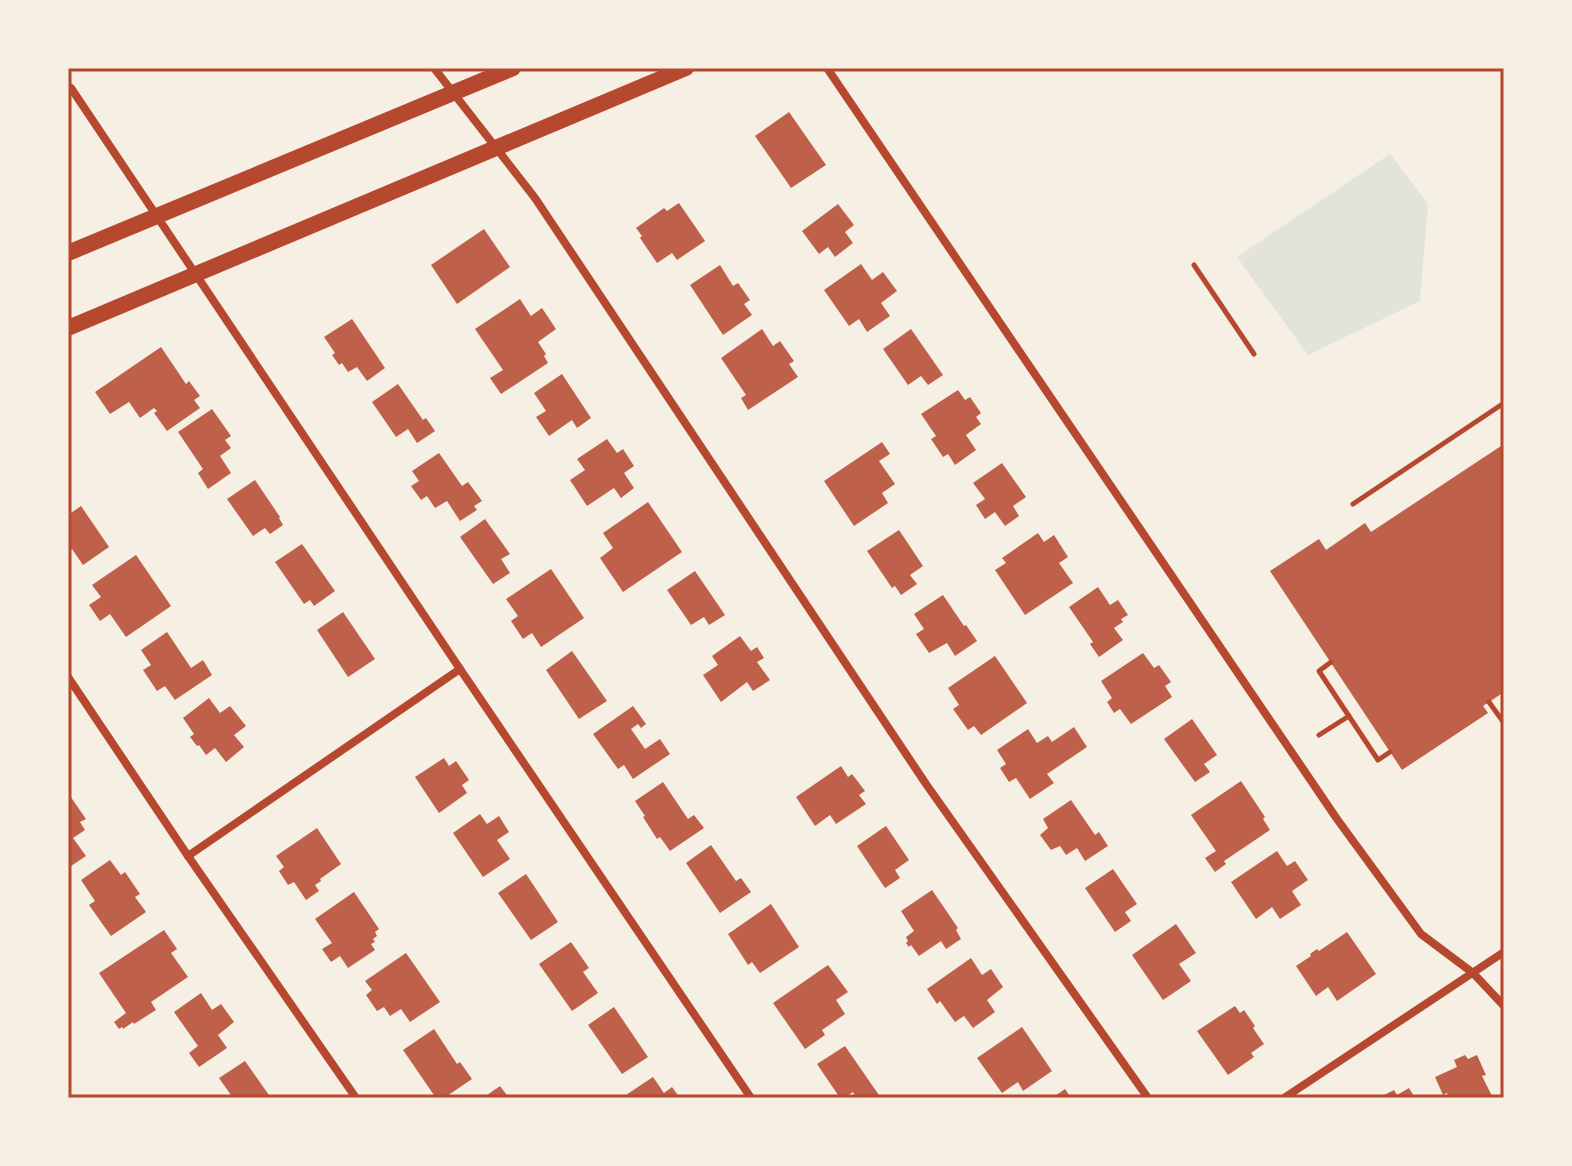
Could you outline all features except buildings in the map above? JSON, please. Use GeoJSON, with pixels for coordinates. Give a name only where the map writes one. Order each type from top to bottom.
{"type":"FeatureCollection","features":[{"type":"Feature","properties":{"kind":"main road"},"geometry":{"type":"LineString","coordinates":[[68,253],[513,68]]}},
{"type":"Feature","properties":{"kind":"main road"},"geometry":{"type":"LineString","coordinates":[[68,328],[686,68]]}},
{"type":"Feature","properties":{"kind":"street"},"geometry":{"type":"LineString","coordinates":[[434,68],[544,211],[926,784],[1148,1098]]}},
{"type":"Feature","properties":{"kind":"street"},"geometry":{"type":"LineString","coordinates":[[827,68],[1337,819],[1421,934],[1473,973],[1504,1006]]}},
{"type":"Feature","properties":{"kind":"street"},"geometry":{"type":"LineString","coordinates":[[68,86],[751,1098]]}},
{"type":"Feature","properties":{"kind":"street"},"geometry":{"type":"LineString","coordinates":[[188,856],[460,669]]}},
{"type":"Feature","properties":{"kind":"street"},"geometry":{"type":"LineString","coordinates":[[68,677],[356,1098]]}},
{"type":"Feature","properties":{"kind":"street"},"geometry":{"type":"LineString","coordinates":[[1284,1098],[1504,952]]}},
{"type":"Feature","properties":{"kind":"path"},"geometry":{"type":"LineString","coordinates":[[1194,265],[1254,354]]}},
{"type":"Feature","properties":{"kind":"path"},"geometry":{"type":"LineString","coordinates":[[1353,504],[1504,403]]}},
{"type":"Feature","properties":{"kind":"path"},"geometry":{"type":"LineString","coordinates":[[1331,662],[1319,671],[1378,760],[1390,752]]}},
{"type":"Feature","properties":{"kind":"path"},"geometry":{"type":"LineString","coordinates":[[1489,702],[1504,723]]}},
{"type":"Feature","properties":{"kind":"path"},"geometry":{"type":"LineString","coordinates":[[1319,735],[1349,716]]}},
{"type":"Feature","properties":{"kind":"shaded area"},"geometry":{"type":"Polygon","coordinates":[[[1390,154],[1428,204],[1420,301],[1308,355],[1237,257],[1390,154]]]}}]}
